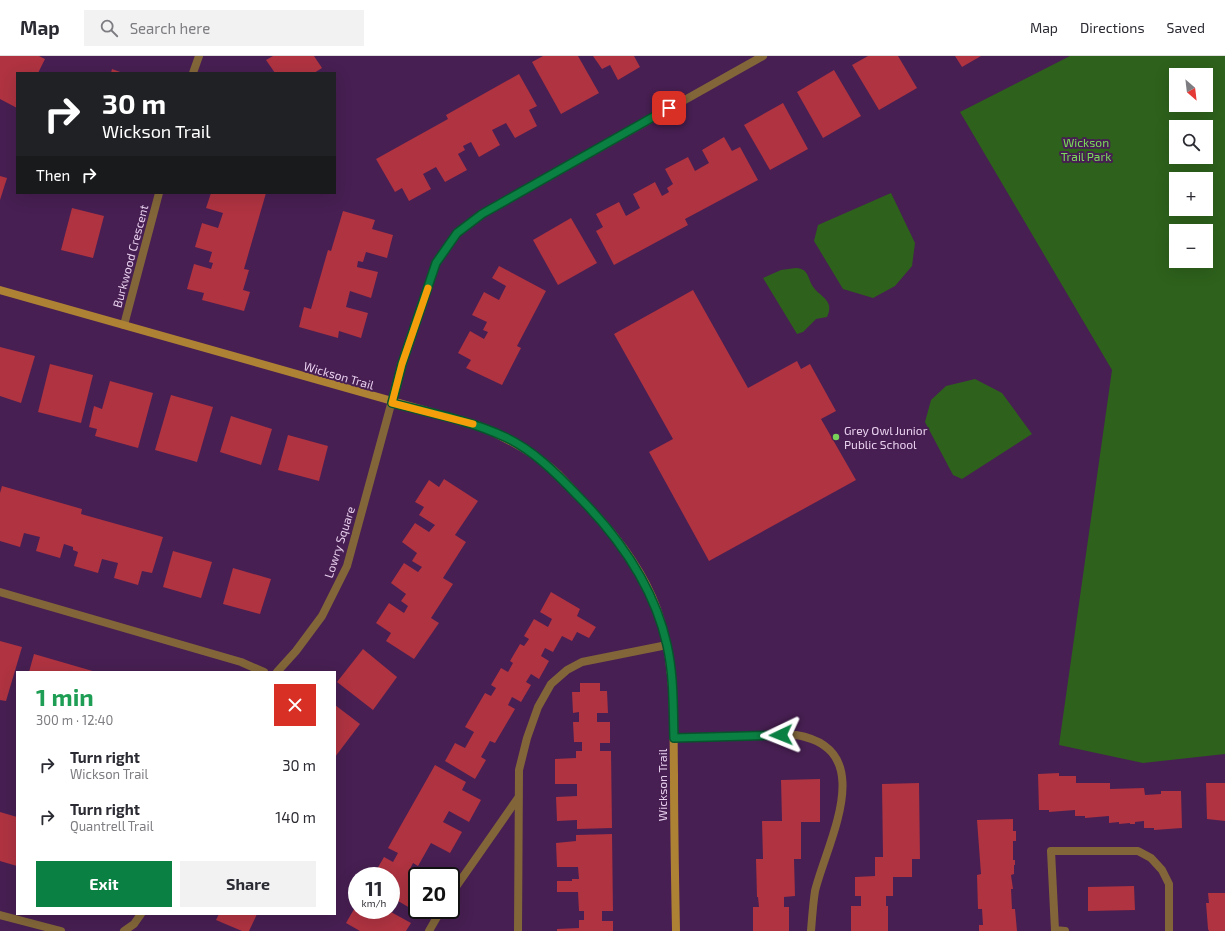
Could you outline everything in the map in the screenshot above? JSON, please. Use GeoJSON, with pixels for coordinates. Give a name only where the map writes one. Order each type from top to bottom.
{"type":"FeatureCollection","features":[{"type":"Feature","properties":{"kind":"street"},"geometry":{"type":"LineString","coordinates":[[193,72],[199,56]]}},
{"type":"Feature","properties":{"kind":"street","name":"Lowry Square"},"geometry":{"type":"LineString","coordinates":[[278,671],[296,651],[322,616],[347,566],[402,364],[436,263],[457,233],[482,214],[763,56]]}},
{"type":"Feature","properties":{"kind":"street","name":"Burkwood Crescent"},"geometry":{"type":"LineString","coordinates":[[124,325],[159,194]]}},
{"type":"Feature","properties":{"kind":"street","name":"Wickson Trail"},"geometry":{"type":"LineString","coordinates":[[0,290],[477,426],[506,437],[540,458],[559,475],[608,526],[634,562],[656,608],[667,645],[671,668],[674,738],[676,931]]}},
{"type":"Feature","properties":{"kind":"street"},"geometry":{"type":"LineString","coordinates":[[0,592],[241,662],[262,671]]}},
{"type":"Feature","properties":{"kind":"street"},"geometry":{"type":"LineString","coordinates":[[518,931],[519,770],[527,738],[538,707],[551,684],[567,670],[582,662],[667,645]]}},
{"type":"Feature","properties":{"kind":"street"},"geometry":{"type":"LineString","coordinates":[[674,738],[796,734],[815,739],[829,749],[842,772],[843,793],[835,834],[815,892],[811,931]]}},
{"type":"Feature","properties":{"kind":"street"},"geometry":{"type":"LineString","coordinates":[[460,881],[518,798]]}},
{"type":"Feature","properties":{"kind":"street"},"geometry":{"type":"LineString","coordinates":[[1065,931],[1055,930],[1051,851],[1138,851],[1151,858],[1164,872],[1169,884],[1169,931]]}},
{"type":"Feature","properties":{"kind":"street"},"geometry":{"type":"LineString","coordinates":[[124,931],[134,924],[141,915]]}},
{"type":"Feature","properties":{"kind":"street"},"geometry":{"type":"LineString","coordinates":[[0,916],[61,931]]}},
{"type":"Feature","properties":{"kind":"street"},"geometry":{"type":"LineString","coordinates":[[429,931],[436,919]]}},
{"type":"Feature","properties":{"kind":"green space","name":"Wickson Trail Park"},"geometry":{"type":"Polygon","coordinates":[[[1070,56],[1225,56],[1225,754],[1143,763],[1059,745],[1112,370],[960,112],[1070,56]]]}},
{"type":"Feature","properties":{"kind":"green space"},"geometry":{"type":"Polygon","coordinates":[[[891,193],[915,243],[912,266],[895,286],[873,298],[843,289],[814,241],[818,225],[891,193]]]}},
{"type":"Feature","properties":{"kind":"green space"},"geometry":{"type":"Polygon","coordinates":[[[796,268],[806,272],[812,285],[826,300],[829,307],[827,317],[816,319],[803,332],[797,334],[763,278],[781,270],[796,268]]]}},
{"type":"Feature","properties":{"kind":"green space"},"geometry":{"type":"Polygon","coordinates":[[[975,379],[1002,393],[1032,434],[962,479],[953,475],[925,422],[931,400],[946,386],[975,379]]]}},
{"type":"Feature","properties":{"kind":"building"},"geometry":{"type":"Polygon","coordinates":[[[0,56],[39,56],[45,59],[38,72],[16,72],[16,107],[0,99],[0,56]]]}},
{"type":"Feature","properties":{"kind":"building"},"geometry":{"type":"Polygon","coordinates":[[[273,56],[314,56],[322,68],[316,72],[274,72],[266,60],[273,56]]]}},
{"type":"Feature","properties":{"kind":"building"},"geometry":{"type":"Polygon","coordinates":[[[543,56],[578,56],[599,93],[561,114],[532,62],[543,56]]]}},
{"type":"Feature","properties":{"kind":"building"},"geometry":{"type":"Polygon","coordinates":[[[593,56],[634,56],[640,67],[618,80],[610,65],[602,69],[593,56]]]}},
{"type":"Feature","properties":{"kind":"building"},"geometry":{"type":"Polygon","coordinates":[[[868,56],[898,56],[917,88],[879,110],[852,65],[868,56]]]}},
{"type":"Feature","properties":{"kind":"building"},"geometry":{"type":"Polygon","coordinates":[[[955,56],[981,56],[962,67],[955,56]]]}},
{"type":"Feature","properties":{"kind":"building"},"geometry":{"type":"Polygon","coordinates":[[[112,69],[120,72],[111,72],[112,69]]]}},
{"type":"Feature","properties":{"kind":"building"},"geometry":{"type":"Polygon","coordinates":[[[834,70],[861,116],[823,138],[797,92],[834,70]]]}},
{"type":"Feature","properties":{"kind":"building"},"geometry":{"type":"Polygon","coordinates":[[[519,74],[537,106],[529,110],[537,126],[515,138],[506,123],[492,130],[500,145],[479,157],[471,142],[463,146],[465,150],[458,154],[467,170],[445,182],[436,167],[423,174],[431,189],[409,201],[402,188],[395,192],[376,159],[448,119],[446,115],[519,74]]]}},
{"type":"Feature","properties":{"kind":"building"},"geometry":{"type":"Polygon","coordinates":[[[783,103],[808,149],[770,170],[744,125],[783,103]]]}},
{"type":"Feature","properties":{"kind":"building"},"geometry":{"type":"Polygon","coordinates":[[[724,137],[732,151],[740,147],[758,180],[685,219],[688,225],[614,265],[596,231],[603,227],[596,214],[619,202],[626,216],[640,208],[633,194],[655,182],[662,196],[669,192],[667,188],[673,184],[665,169],[688,157],[695,171],[709,163],[702,150],[724,137]]]}},
{"type":"Feature","properties":{"kind":"building"},"geometry":{"type":"Polygon","coordinates":[[[0,176],[7,178],[0,200],[0,176]]]}},
{"type":"Feature","properties":{"kind":"building"},"geometry":{"type":"Polygon","coordinates":[[[211,194],[266,194],[244,269],[249,270],[243,290],[250,292],[244,311],[202,300],[204,293],[187,289],[194,264],[211,269],[213,263],[209,262],[212,252],[195,247],[202,223],[218,228],[223,213],[206,208],[211,194]]]}},
{"type":"Feature","properties":{"kind":"building"},"geometry":{"type":"Polygon","coordinates":[[[72,208],[104,216],[93,258],[61,250],[72,208]]]}},
{"type":"Feature","properties":{"kind":"building"},"geometry":{"type":"Polygon","coordinates":[[[343,211],[375,220],[372,229],[393,235],[387,258],[366,252],[363,262],[358,261],[357,267],[378,272],[371,298],[350,291],[346,307],[368,313],[361,338],[339,331],[338,338],[299,327],[304,307],[311,309],[328,250],[331,251],[343,211]]]}},
{"type":"Feature","properties":{"kind":"building"},"geometry":{"type":"Polygon","coordinates":[[[571,218],[597,263],[558,285],[533,240],[571,218]]]}},
{"type":"Feature","properties":{"kind":"building"},"geometry":{"type":"Polygon","coordinates":[[[499,266],[546,291],[517,346],[521,348],[502,385],[466,368],[471,360],[458,353],[470,331],[484,339],[488,332],[483,330],[487,322],[472,315],[484,292],[499,300],[506,286],[492,278],[499,266]]]}},
{"type":"Feature","properties":{"kind":"building"},"geometry":{"type":"Polygon","coordinates":[[[693,290],[748,388],[797,361],[801,369],[810,364],[836,411],[821,419],[856,480],[709,561],[649,452],[673,439],[614,334],[693,290]]]}},
{"type":"Feature","properties":{"kind":"building"},"geometry":{"type":"Polygon","coordinates":[[[0,347],[35,356],[21,403],[0,396],[0,347]]]}},
{"type":"Feature","properties":{"kind":"building"},"geometry":{"type":"Polygon","coordinates":[[[50,364],[93,375],[81,423],[38,412],[50,364]]]}},
{"type":"Feature","properties":{"kind":"building"},"geometry":{"type":"Polygon","coordinates":[[[110,381],[153,393],[138,448],[95,436],[97,429],[89,427],[94,406],[102,409],[110,381]]]}},
{"type":"Feature","properties":{"kind":"building"},"geometry":{"type":"Polygon","coordinates":[[[171,395],[213,407],[197,462],[155,450],[171,395]]]}},
{"type":"Feature","properties":{"kind":"building"},"geometry":{"type":"Polygon","coordinates":[[[231,416],[272,429],[261,465],[220,452],[231,416]]]}},
{"type":"Feature","properties":{"kind":"building"},"geometry":{"type":"Polygon","coordinates":[[[288,435],[328,446],[319,481],[278,470],[288,435]]]}},
{"type":"Feature","properties":{"kind":"building"},"geometry":{"type":"Polygon","coordinates":[[[444,479],[478,501],[455,535],[466,542],[443,578],[453,584],[431,618],[439,623],[414,659],[386,641],[391,633],[376,623],[389,603],[404,613],[408,606],[401,601],[406,594],[391,583],[404,563],[418,572],[422,567],[412,561],[417,553],[402,542],[415,523],[429,532],[435,525],[419,515],[424,507],[415,502],[429,480],[439,487],[444,479]]]}},
{"type":"Feature","properties":{"kind":"building"},"geometry":{"type":"Polygon","coordinates":[[[2,486],[82,509],[81,514],[163,537],[152,573],[142,571],[138,585],[114,578],[118,563],[102,559],[98,573],[74,566],[78,552],[73,550],[73,547],[64,544],[60,558],[36,551],[40,537],[24,533],[20,547],[0,541],[0,493],[2,486]]]}},
{"type":"Feature","properties":{"kind":"building"},"geometry":{"type":"Polygon","coordinates":[[[173,551],[212,562],[201,598],[163,587],[173,551]]]}},
{"type":"Feature","properties":{"kind":"building"},"geometry":{"type":"Polygon","coordinates":[[[233,568],[271,579],[260,614],[223,604],[233,568]]]}},
{"type":"Feature","properties":{"kind":"building"},"geometry":{"type":"Polygon","coordinates":[[[551,592],[580,609],[577,616],[596,627],[589,638],[577,632],[572,641],[562,636],[553,652],[545,648],[541,656],[549,661],[539,679],[531,674],[526,682],[531,685],[521,702],[512,697],[508,705],[515,709],[495,743],[490,741],[481,757],[486,760],[475,779],[445,761],[455,743],[465,748],[474,732],[465,727],[485,693],[491,696],[496,688],[491,685],[501,668],[508,672],[513,663],[510,661],[520,644],[524,646],[529,639],[524,636],[534,619],[548,627],[552,619],[540,612],[551,592]]]}},
{"type":"Feature","properties":{"kind":"building"},"geometry":{"type":"Polygon","coordinates":[[[0,641],[22,647],[6,701],[0,700],[0,641]]]}},
{"type":"Feature","properties":{"kind":"building"},"geometry":{"type":"Polygon","coordinates":[[[363,649],[397,677],[373,710],[337,682],[363,649]]]}},
{"type":"Feature","properties":{"kind":"building"},"geometry":{"type":"Polygon","coordinates":[[[34,654],[93,671],[29,671],[34,654]]]}},
{"type":"Feature","properties":{"kind":"building"},"geometry":{"type":"Polygon","coordinates":[[[580,683],[600,683],[600,691],[607,691],[608,713],[597,713],[597,722],[610,722],[610,743],[600,743],[600,751],[611,751],[612,828],[577,829],[577,820],[557,821],[556,797],[577,796],[577,784],[555,784],[555,759],[576,758],[576,751],[582,751],[582,742],[574,742],[573,722],[579,722],[579,712],[573,713],[572,692],[580,692],[580,683]]]}},
{"type":"Feature","properties":{"kind":"building"},"geometry":{"type":"Polygon","coordinates":[[[336,706],[360,724],[336,756],[336,706]]]}},
{"type":"Feature","properties":{"kind":"building"},"geometry":{"type":"Polygon","coordinates":[[[435,765],[466,782],[462,790],[481,800],[469,822],[449,811],[443,822],[462,832],[450,853],[431,843],[418,866],[413,863],[411,867],[408,867],[408,907],[400,902],[400,867],[378,867],[384,857],[393,862],[398,853],[388,848],[435,765]]]}},
{"type":"Feature","properties":{"kind":"building"},"geometry":{"type":"Polygon","coordinates":[[[1059,773],[1059,776],[1076,776],[1076,783],[1110,783],[1110,789],[1144,788],[1145,795],[1161,794],[1161,791],[1181,791],[1182,828],[1154,830],[1154,828],[1144,828],[1144,821],[1135,822],[1135,824],[1119,824],[1119,822],[1109,823],[1109,816],[1085,818],[1085,816],[1075,816],[1075,810],[1049,812],[1049,810],[1039,810],[1038,774],[1059,773]]]}},
{"type":"Feature","properties":{"kind":"building"},"geometry":{"type":"Polygon","coordinates":[[[820,779],[820,822],[801,822],[801,859],[794,859],[795,896],[784,897],[784,907],[789,907],[789,931],[753,931],[753,907],[759,907],[757,897],[756,859],[763,859],[762,821],[782,821],[781,780],[820,779]]]}},
{"type":"Feature","properties":{"kind":"building"},"geometry":{"type":"Polygon","coordinates":[[[919,783],[920,859],[912,859],[912,877],[893,877],[893,896],[886,896],[886,906],[888,906],[888,931],[851,931],[851,906],[861,906],[861,896],[855,896],[855,877],[875,876],[875,857],[883,857],[882,784],[919,783]]]}},
{"type":"Feature","properties":{"kind":"building"},"geometry":{"type":"Polygon","coordinates":[[[1206,783],[1225,783],[1225,821],[1207,819],[1206,783]]]}},
{"type":"Feature","properties":{"kind":"building"},"geometry":{"type":"Polygon","coordinates":[[[0,812],[16,817],[16,866],[0,861],[0,812]]]}},
{"type":"Feature","properties":{"kind":"building"},"geometry":{"type":"Polygon","coordinates":[[[1013,819],[1013,831],[1016,831],[1016,841],[1013,841],[1013,860],[1015,860],[1015,865],[1014,874],[1011,875],[1013,889],[1011,889],[1012,909],[1015,909],[1017,931],[979,931],[979,925],[983,925],[982,909],[978,909],[977,875],[981,874],[977,820],[1013,819]]]}},
{"type":"Feature","properties":{"kind":"building"},"geometry":{"type":"Polygon","coordinates":[[[612,834],[613,911],[602,911],[602,921],[613,921],[613,931],[557,931],[557,929],[579,928],[579,920],[584,920],[584,911],[579,911],[578,892],[557,892],[557,881],[572,881],[572,879],[579,879],[578,867],[557,867],[556,843],[576,841],[576,835],[612,834]]]}},
{"type":"Feature","properties":{"kind":"building"},"geometry":{"type":"Polygon","coordinates":[[[1134,886],[1135,910],[1088,911],[1088,887],[1134,886]]]}},
{"type":"Feature","properties":{"kind":"building"},"geometry":{"type":"Polygon","coordinates":[[[1208,893],[1225,893],[1225,931],[1209,931],[1208,929],[1206,903],[1209,903],[1208,893]]]}},
{"type":"Feature","properties":{"kind":"building"},"geometry":{"type":"Polygon","coordinates":[[[218,915],[257,915],[249,931],[242,931],[216,920],[218,915]]]}},
{"type":"Feature","properties":{"kind":"building"},"geometry":{"type":"Polygon","coordinates":[[[400,917],[411,923],[406,931],[360,931],[346,923],[348,919],[400,919],[400,917]]]}},
{"type":"Feature","properties":{"kind":"slow traffic"},"geometry":{"type":"LineString","coordinates":[[428,288],[402,364],[392,403],[473,424]]}},
{"type":"Feature","properties":{"kind":"place","name":"Grey Owl Junior Public School"},"geometry":{"type":"Point","coordinates":[836,437]}},
{"type":"Feature","properties":{"kind":"route"},"geometry":{"type":"LineString","coordinates":[[669,108],[482,214],[457,233],[436,263],[402,364],[392,403],[477,426],[506,437],[540,458],[559,475],[608,526],[634,562],[656,608],[667,645],[671,668],[674,738],[781,735]]}}]}
